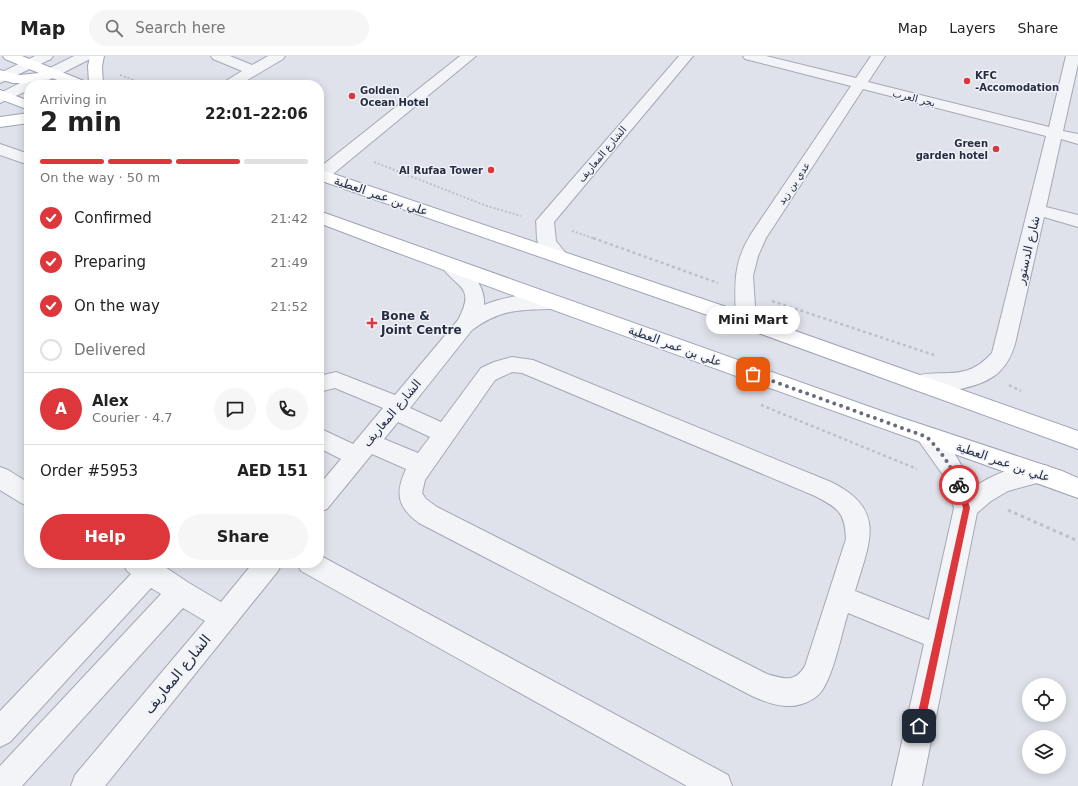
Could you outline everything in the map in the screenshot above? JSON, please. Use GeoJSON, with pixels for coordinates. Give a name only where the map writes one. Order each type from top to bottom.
{"type":"FeatureCollection","features":[{"type":"Feature","properties":{"kind":"main road"},"geometry":{"type":"LineString","coordinates":[[10,56],[70,80]]}},
{"type":"Feature","properties":{"kind":"main road"},"geometry":{"type":"LineString","coordinates":[[96,80],[95,66],[98,56]]}},
{"type":"Feature","properties":{"kind":"main road"},"geometry":{"type":"LineString","coordinates":[[24,102],[1,86],[12,79],[26,79],[52,73]]}},
{"type":"Feature","properties":{"kind":"main road"},"geometry":{"type":"LineString","coordinates":[[0,122],[24,119]]}},
{"type":"Feature","properties":{"kind":"main road","name":"علي بن عمر العطية"},"geometry":{"type":"LineString","coordinates":[[324,179],[381,196],[559,256],[919,382],[1078,440]]}},
{"type":"Feature","properties":{"kind":"main road","name":"علي بن عمر العطية"},"geometry":{"type":"LineString","coordinates":[[324,219],[550,302],[927,437],[1040,473],[1078,488]]}},
{"type":"Feature","properties":{"kind":"street"},"geometry":{"type":"LineString","coordinates":[[1,86],[30,64],[46,56]]}},
{"type":"Feature","properties":{"kind":"street"},"geometry":{"type":"LineString","coordinates":[[40,80],[85,56]]}},
{"type":"Feature","properties":{"kind":"street"},"geometry":{"type":"LineString","coordinates":[[218,56],[253,71]]}},
{"type":"Feature","properties":{"kind":"street"},"geometry":{"type":"LineString","coordinates":[[238,80],[278,56]]}},
{"type":"Feature","properties":{"kind":"street"},"geometry":{"type":"LineString","coordinates":[[324,174],[349,152],[469,56]]}},
{"type":"Feature","properties":{"kind":"street","name":"الشارع المعاريف"},"geometry":{"type":"LineString","coordinates":[[545,221],[686,56]]}},
{"type":"Feature","properties":{"kind":"street","name":"بحر العرب"},"geometry":{"type":"LineString","coordinates":[[750,56],[1078,140]]}},
{"type":"Feature","properties":{"kind":"street","name":"عدي بن زيد"},"geometry":{"type":"LineString","coordinates":[[746,321],[744,276],[749,256],[757,238],[878,56]]}},
{"type":"Feature","properties":{"kind":"street","name":"شارع الدستور"},"geometry":{"type":"LineString","coordinates":[[919,382],[952,382],[967,379],[986,371],[999,359],[1005,344],[1073,56]]}},
{"type":"Feature","properties":{"kind":"street"},"geometry":{"type":"LineString","coordinates":[[1,86],[24,87]]}},
{"type":"Feature","properties":{"kind":"street"},"geometry":{"type":"LineString","coordinates":[[0,149],[24,158]]}},
{"type":"Feature","properties":{"kind":"street"},"geometry":{"type":"LineString","coordinates":[[1037,210],[1078,221]]}},
{"type":"Feature","properties":{"kind":"street"},"geometry":{"type":"LineString","coordinates":[[545,221],[547,243],[559,256]]}},
{"type":"Feature","properties":{"kind":"street","name":"الشارع المعاريف"},"geometry":{"type":"LineString","coordinates":[[324,496],[465,325],[473,312],[475,298],[472,286],[450,265]]}},
{"type":"Feature","properties":{"kind":"street","name":"الشارع المعاريف"},"geometry":{"type":"LineString","coordinates":[[465,325],[478,315],[495,307],[515,303],[550,302]]}},
{"type":"Feature","properties":{"kind":"street"},"geometry":{"type":"LineString","coordinates":[[516,364],[526,366],[839,497],[852,509],[859,524],[858,539],[841,598],[817,671],[809,684],[796,692],[779,692],[762,686],[417,508],[411,498],[410,486],[415,474],[445,434],[488,374],[506,365],[516,364]]}},
{"type":"Feature","properties":{"kind":"street"},"geometry":{"type":"LineString","coordinates":[[324,383],[336,380],[396,408],[445,434]]}},
{"type":"Feature","properties":{"kind":"street"},"geometry":{"type":"LineString","coordinates":[[927,437],[942,452],[973,502]]}},
{"type":"Feature","properties":{"kind":"street"},"geometry":{"type":"LineString","coordinates":[[324,438],[422,465]]}},
{"type":"Feature","properties":{"kind":"street"},"geometry":{"type":"LineString","coordinates":[[907,786],[938,637],[973,502],[999,484],[1018,477],[1040,473]]}},
{"type":"Feature","properties":{"kind":"street"},"geometry":{"type":"LineString","coordinates":[[0,478],[24,493]]}},
{"type":"Feature","properties":{"kind":"street"},"geometry":{"type":"LineString","coordinates":[[0,732],[142,568]]}},
{"type":"Feature","properties":{"kind":"street"},"geometry":{"type":"LineString","coordinates":[[144,568],[180,592],[224,618]]}},
{"type":"Feature","properties":{"kind":"street","name":"الشارع المعاريف"},"geometry":{"type":"LineString","coordinates":[[86,786],[265,568]]}},
{"type":"Feature","properties":{"kind":"street"},"geometry":{"type":"LineString","coordinates":[[319,568],[717,786]]}},
{"type":"Feature","properties":{"kind":"street"},"geometry":{"type":"LineString","coordinates":[[2,786],[180,592]]}},
{"type":"Feature","properties":{"kind":"street"},"geometry":{"type":"LineString","coordinates":[[841,598],[938,637]]}},
{"type":"Feature","properties":{"kind":"path"},"geometry":{"type":"LineString","coordinates":[[349,152],[487,206],[545,221],[744,292],[940,357]]}},
{"type":"Feature","properties":{"kind":"path"},"geometry":{"type":"LineString","coordinates":[[986,371],[1026,394]]}},
{"type":"Feature","properties":{"kind":"path"},"geometry":{"type":"LineString","coordinates":[[973,502],[1078,541]]}},
{"type":"Feature","properties":{"kind":"way so far"},"geometry":{"type":"LineString","coordinates":[[753,374],[927,437],[942,452],[953,469],[959,485]]}},
{"type":"Feature","properties":{"kind":"place","name":"KFC -Accomodation"},"geometry":{"type":"Point","coordinates":[967,81]}},
{"type":"Feature","properties":{"kind":"place","name":"Golden Ocean Hotel"},"geometry":{"type":"Point","coordinates":[352,96]}},
{"type":"Feature","properties":{"kind":"place","name":"Green garden hotel"},"geometry":{"type":"Point","coordinates":[996,149]}},
{"type":"Feature","properties":{"kind":"place","name":"Al Rufaa Tower"},"geometry":{"type":"Point","coordinates":[491,170]}},
{"type":"Feature","properties":{"kind":"place","name":"Bone & Joint Centre"},"geometry":{"type":"Point","coordinates":[372,323]}},
{"type":"Feature","properties":{"kind":"place","name":"Mini Mart"},"geometry":{"type":"Point","coordinates":[753,374]}},
{"type":"Feature","properties":{"kind":"route"},"geometry":{"type":"LineString","coordinates":[[919,726],[966,508],[959,485]]}}]}
